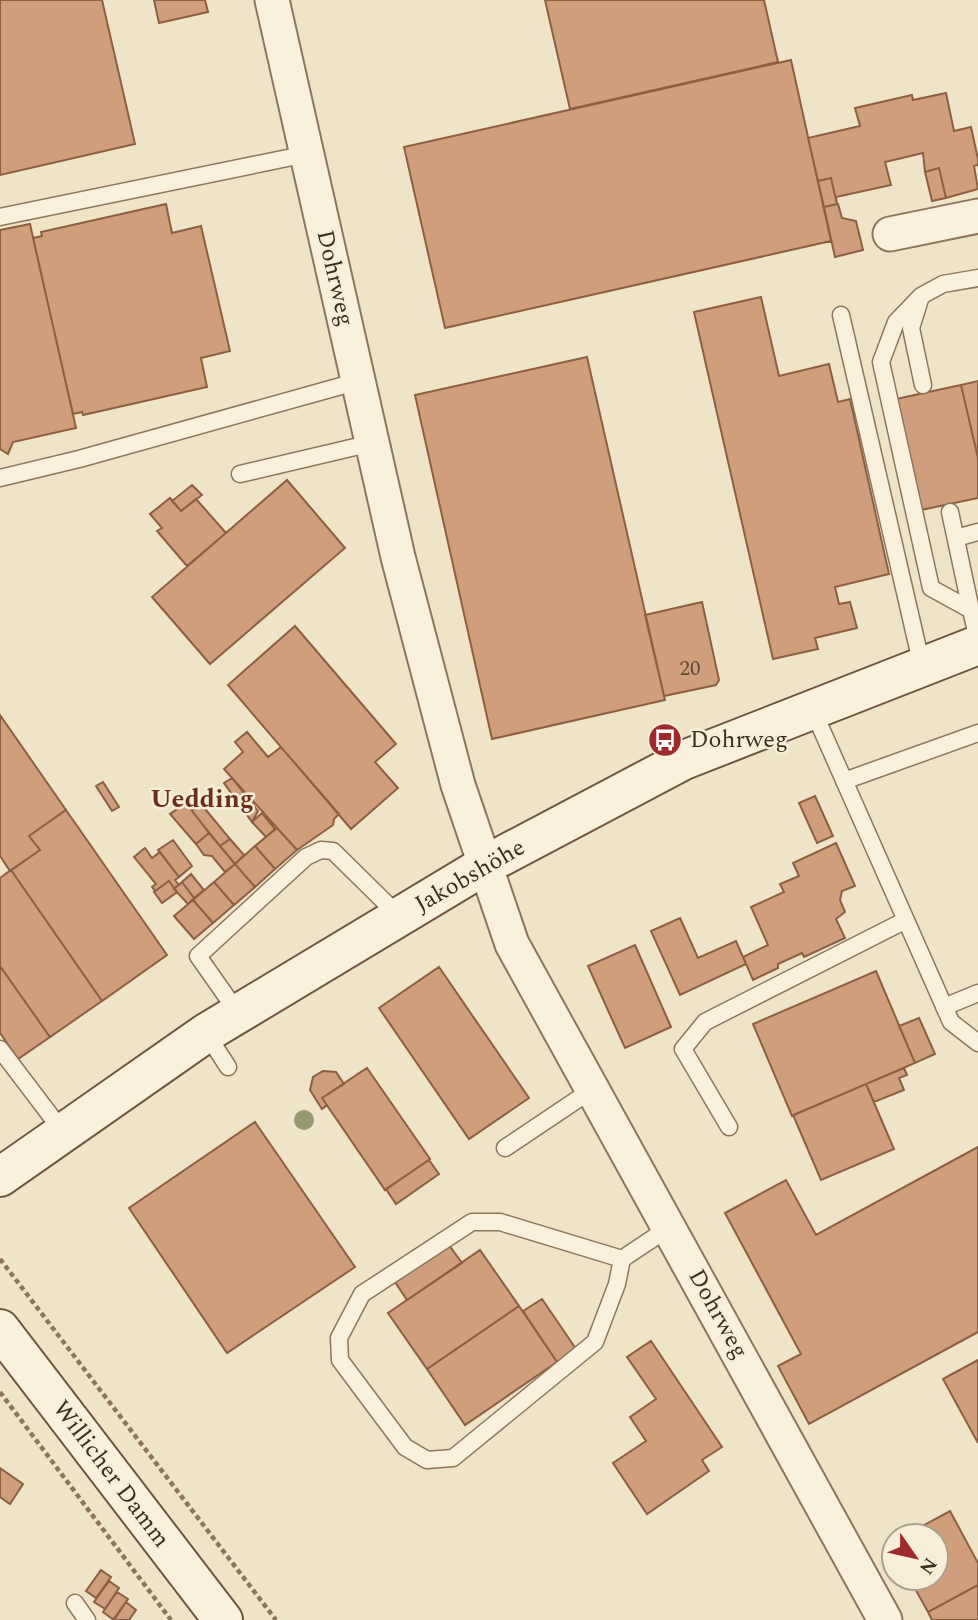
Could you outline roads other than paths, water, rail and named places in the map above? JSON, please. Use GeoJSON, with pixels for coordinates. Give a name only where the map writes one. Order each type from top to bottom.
{"type":"FeatureCollection","features":[{"type":"Feature","properties":{"kind":"street","name":"Dohrweg"},"geometry":{"type":"LineString","coordinates":[[271,0],[398,557],[458,785],[512,944],[885,1620]]}},
{"type":"Feature","properties":{"kind":"street"},"geometry":{"type":"LineString","coordinates":[[890,234],[978,216]]}},
{"type":"Feature","properties":{"kind":"street","name":"Jakobshöhe"},"geometry":{"type":"LineString","coordinates":[[0,1177],[206,1032],[487,864],[684,760],[922,666],[976,632]]}},
{"type":"Feature","properties":{"kind":"street","name":"Willicher Damm"},"geometry":{"type":"LineString","coordinates":[[0,1329],[223,1620]]}},
{"type":"Feature","properties":{"kind":"lane"},"geometry":{"type":"LineString","coordinates":[[0,217],[307,154]]}},
{"type":"Feature","properties":{"kind":"lane"},"geometry":{"type":"LineString","coordinates":[[976,632],[931,588],[881,362],[895,322],[921,296],[943,284],[978,278]]}},
{"type":"Feature","properties":{"kind":"lane"},"geometry":{"type":"LineString","coordinates":[[921,296],[911,328],[923,385]]}},
{"type":"Feature","properties":{"kind":"lane"},"geometry":{"type":"LineString","coordinates":[[841,315],[922,666]]}},
{"type":"Feature","properties":{"kind":"lane"},"geometry":{"type":"LineString","coordinates":[[0,478],[79,459],[359,381]]}},
{"type":"Feature","properties":{"kind":"lane"},"geometry":{"type":"LineString","coordinates":[[240,474],[372,443]]}},
{"type":"Feature","properties":{"kind":"lane"},"geometry":{"type":"LineString","coordinates":[[950,512],[976,632]]}},
{"type":"Feature","properties":{"kind":"lane"},"geometry":{"type":"LineString","coordinates":[[956,538],[978,532]]}},
{"type":"Feature","properties":{"kind":"lane"},"geometry":{"type":"LineString","coordinates":[[812,708],[951,1022],[978,1043]]}},
{"type":"Feature","properties":{"kind":"lane"},"geometry":{"type":"LineString","coordinates":[[844,781],[978,733]]}},
{"type":"Feature","properties":{"kind":"lane"},"geometry":{"type":"LineString","coordinates":[[238,1013],[198,956],[306,857],[321,850],[333,851],[400,916]]}},
{"type":"Feature","properties":{"kind":"lane"},"geometry":{"type":"LineString","coordinates":[[729,1127],[683,1049],[705,1022],[906,920]]}},
{"type":"Feature","properties":{"kind":"lane"},"geometry":{"type":"LineString","coordinates":[[944,1007],[978,993]]}},
{"type":"Feature","properties":{"kind":"lane"},"geometry":{"type":"LineString","coordinates":[[206,1032],[228,1067]]}},
{"type":"Feature","properties":{"kind":"lane"},"geometry":{"type":"LineString","coordinates":[[0,1049],[63,1132]]}},
{"type":"Feature","properties":{"kind":"lane"},"geometry":{"type":"LineString","coordinates":[[505,1148],[593,1089]]}},
{"type":"Feature","properties":{"kind":"lane"},"geometry":{"type":"LineString","coordinates":[[622,1259],[500,1222],[472,1222],[362,1294],[339,1338],[340,1360],[405,1447],[427,1460],[453,1458],[595,1342],[617,1284],[622,1259],[670,1227]]}},
{"type":"Feature","properties":{"kind":"lane"},"geometry":{"type":"LineString","coordinates":[[75,1603],[87,1620]]}},
{"type":"Feature","properties":{"kind":"place","name":"Dohrweg"},"geometry":{"type":"Point","coordinates":[665,740]}},
{"type":"Feature","properties":{"kind":"district","name":"Uedding"},"geometry":{"type":"Point","coordinates":[202,799]}}]}
